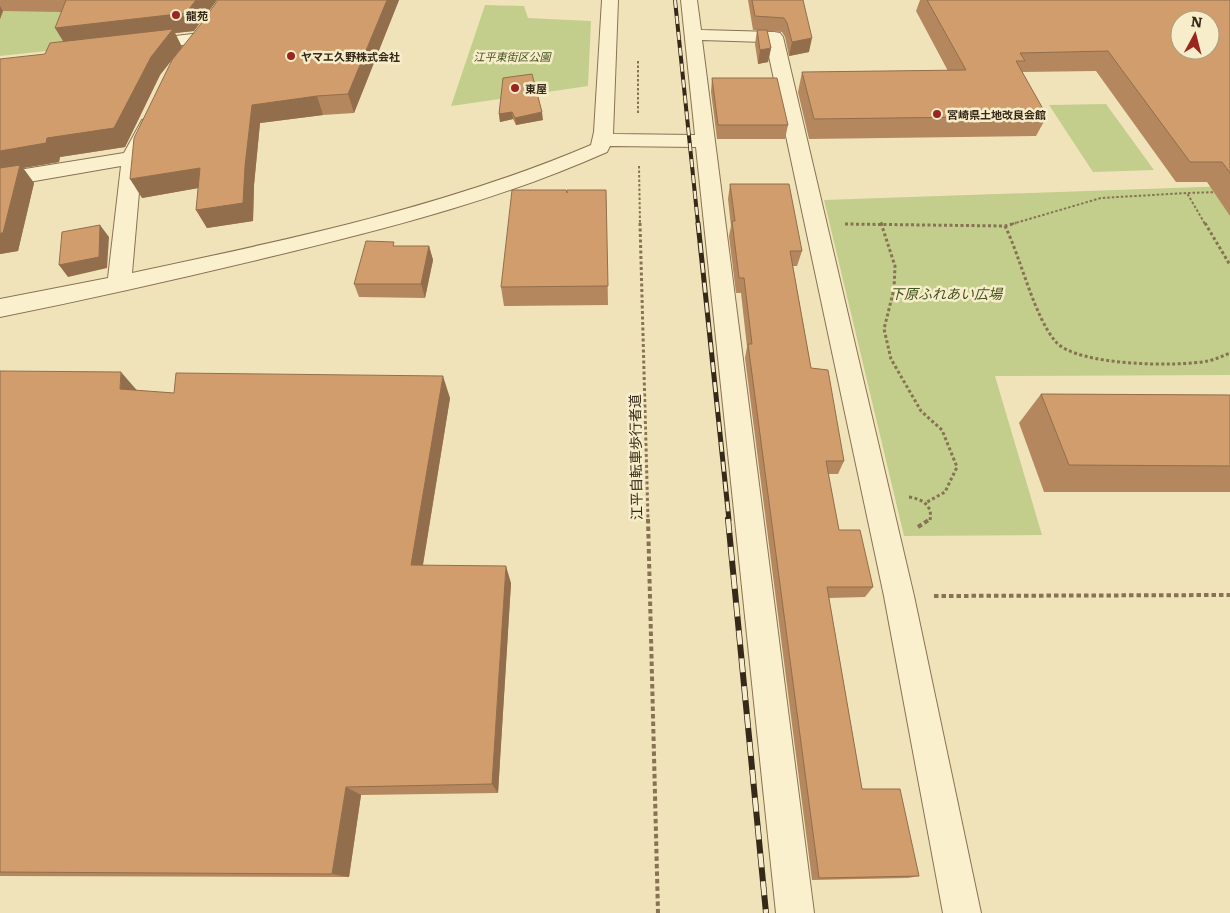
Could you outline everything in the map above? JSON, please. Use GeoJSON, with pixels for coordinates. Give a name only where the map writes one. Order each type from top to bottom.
{"type":"FeatureCollection","features":[{"type":"Feature","properties":{"kind":"street"},"geometry":{"type":"LineString","coordinates":[[0,308],[119,285],[388,222],[493,189],[575,160],[600,148],[604,132],[610,0]]}},
{"type":"Feature","properties":{"kind":"street"},"geometry":{"type":"LineString","coordinates":[[689,0],[795,913]]}},
{"type":"Feature","properties":{"kind":"street"},"geometry":{"type":"LineString","coordinates":[[124,47],[206,31],[183,61]]}},
{"type":"Feature","properties":{"kind":"street"},"geometry":{"type":"LineString","coordinates":[[694,36],[774,37],[898,596],[962,913]]}},
{"type":"Feature","properties":{"kind":"street"},"geometry":{"type":"LineString","coordinates":[[119,285],[132,158],[156,109]]}},
{"type":"Feature","properties":{"kind":"street"},"geometry":{"type":"LineString","coordinates":[[602,140],[706,141]]}},
{"type":"Feature","properties":{"kind":"street"},"geometry":{"type":"LineString","coordinates":[[0,180],[132,158]]}},
{"type":"Feature","properties":{"kind":"path","name":"江平自転車歩行者道"},"geometry":{"type":"LineString","coordinates":[[638,52],[658,913]]}},
{"type":"Feature","properties":{"kind":"path"},"geometry":{"type":"LineString","coordinates":[[840,224],[1005,226],[1101,198],[1222,192]]}},
{"type":"Feature","properties":{"kind":"path"},"geometry":{"type":"LineString","coordinates":[[1187,193],[1230,265]]}},
{"type":"Feature","properties":{"kind":"path"},"geometry":{"type":"LineString","coordinates":[[881,222],[895,266],[894,289],[884,329],[891,360],[921,410],[942,430],[957,467],[945,492],[927,502]]}},
{"type":"Feature","properties":{"kind":"path"},"geometry":{"type":"LineString","coordinates":[[1005,226],[1015,244],[1043,319],[1057,344],[1078,356],[1114,362],[1208,361],[1230,353]]}},
{"type":"Feature","properties":{"kind":"path"},"geometry":{"type":"LineString","coordinates":[[906,497],[919,498],[927,502],[931,514],[930,521],[915,529]]}},
{"type":"Feature","properties":{"kind":"path"},"geometry":{"type":"LineString","coordinates":[[898,596],[1230,595]]}},
{"type":"Feature","properties":{"kind":"green space"},"geometry":{"type":"Polygon","coordinates":[[[0,0],[94,2],[56,50],[0,56],[0,0]]]}},
{"type":"Feature","properties":{"kind":"green space","name":"江平東街区公園"},"geometry":{"type":"Polygon","coordinates":[[[485,5],[524,6],[528,18],[591,21],[588,86],[451,106],[485,5]]]}},
{"type":"Feature","properties":{"kind":"green space"},"geometry":{"type":"Polygon","coordinates":[[[1106,104],[1154,170],[1093,172],[1049,105],[1106,104]]]}},
{"type":"Feature","properties":{"kind":"green space","name":"下原ふれあい広場"},"geometry":{"type":"Polygon","coordinates":[[[1230,186],[1230,375],[995,376],[1042,535],[904,536],[824,200],[1230,186]]]}},
{"type":"Feature","properties":{"kind":"building"},"geometry":{"type":"Polygon","coordinates":[[[66,0],[196,0],[186,13],[55,28],[66,0]]]}},
{"type":"Feature","properties":{"kind":"building","name":"ヤマエ久野株式会社"},"geometry":{"type":"Polygon","coordinates":[[[218,0],[387,0],[348,94],[317,96],[252,105],[243,203],[196,210],[200,168],[130,179],[134,138],[172,60],[218,0]]]}},
{"type":"Feature","properties":{"kind":"building"},"geometry":{"type":"Polygon","coordinates":[[[752,0],[803,0],[812,38],[792,42],[784,18],[755,16],[752,0]]]}},
{"type":"Feature","properties":{"kind":"building"},"geometry":{"type":"Polygon","coordinates":[[[927,0],[1230,0],[1230,173],[1222,162],[1190,162],[1108,51],[1020,53],[1025,61],[1016,61],[1047,116],[814,119],[802,72],[966,70],[927,0]]]}},
{"type":"Feature","properties":{"kind":"building"},"geometry":{"type":"Polygon","coordinates":[[[173,29],[151,57],[114,128],[47,138],[46,143],[0,151],[0,59],[45,54],[50,43],[173,29]]]}},
{"type":"Feature","properties":{"kind":"building"},"geometry":{"type":"Polygon","coordinates":[[[757,30],[767,30],[771,48],[760,50],[757,30]]]}},
{"type":"Feature","properties":{"kind":"building"},"geometry":{"type":"Polygon","coordinates":[[[532,74],[542,112],[515,118],[512,112],[499,114],[503,78],[532,74]]]}},
{"type":"Feature","properties":{"kind":"building"},"geometry":{"type":"Polygon","coordinates":[[[712,78],[777,78],[788,125],[718,125],[712,78]]]}},
{"type":"Feature","properties":{"kind":"building"},"geometry":{"type":"Polygon","coordinates":[[[20,165],[3,233],[0,233],[0,168],[20,165]]]}},
{"type":"Feature","properties":{"kind":"building"},"geometry":{"type":"Polygon","coordinates":[[[730,184],[789,184],[802,251],[790,251],[811,368],[828,370],[844,461],[826,461],[839,530],[860,530],[873,587],[827,587],[862,789],[900,789],[919,876],[819,878],[748,344],[752,344],[744,278],[739,278],[732,221],[735,221],[730,184]]]}},
{"type":"Feature","properties":{"kind":"building"},"geometry":{"type":"Polygon","coordinates":[[[512,190],[566,190],[567,193],[567,190],[606,190],[608,286],[501,287],[512,190]]]}},
{"type":"Feature","properties":{"kind":"building"},"geometry":{"type":"Polygon","coordinates":[[[100,225],[99,257],[59,265],[62,232],[100,225]]]}},
{"type":"Feature","properties":{"kind":"building"},"geometry":{"type":"Polygon","coordinates":[[[366,241],[394,242],[393,246],[429,246],[421,284],[354,284],[366,241]]]}},
{"type":"Feature","properties":{"kind":"building"},"geometry":{"type":"Polygon","coordinates":[[[0,371],[121,372],[120,389],[174,393],[176,373],[443,376],[411,565],[506,566],[492,784],[346,787],[332,874],[0,872],[0,371]]]}},
{"type":"Feature","properties":{"kind":"building"},"geometry":{"type":"Polygon","coordinates":[[[1041,394],[1230,395],[1230,466],[1069,465],[1041,394]]]}},
{"type":"Feature","properties":{"kind":"railway"},"geometry":{"type":"LineString","coordinates":[[675,0],[698,224]]}},
{"type":"Feature","properties":{"kind":"railway"},"geometry":{"type":"LineString","coordinates":[[698,223],[729,520]]}},
{"type":"Feature","properties":{"kind":"railway"},"geometry":{"type":"LineString","coordinates":[[728,519],[766,913]]}},
{"type":"Feature","properties":{"kind":"place","name":"龍苑"},"geometry":{"type":"Point","coordinates":[176,15]}},
{"type":"Feature","properties":{"kind":"place","name":"ヤマエ久野株式会社"},"geometry":{"type":"Point","coordinates":[291,56]}},
{"type":"Feature","properties":{"kind":"place","name":"東屋"},"geometry":{"type":"Point","coordinates":[515,88]}},
{"type":"Feature","properties":{"kind":"place","name":"宮崎県土地改良会館"},"geometry":{"type":"Point","coordinates":[937,114]}}]}
